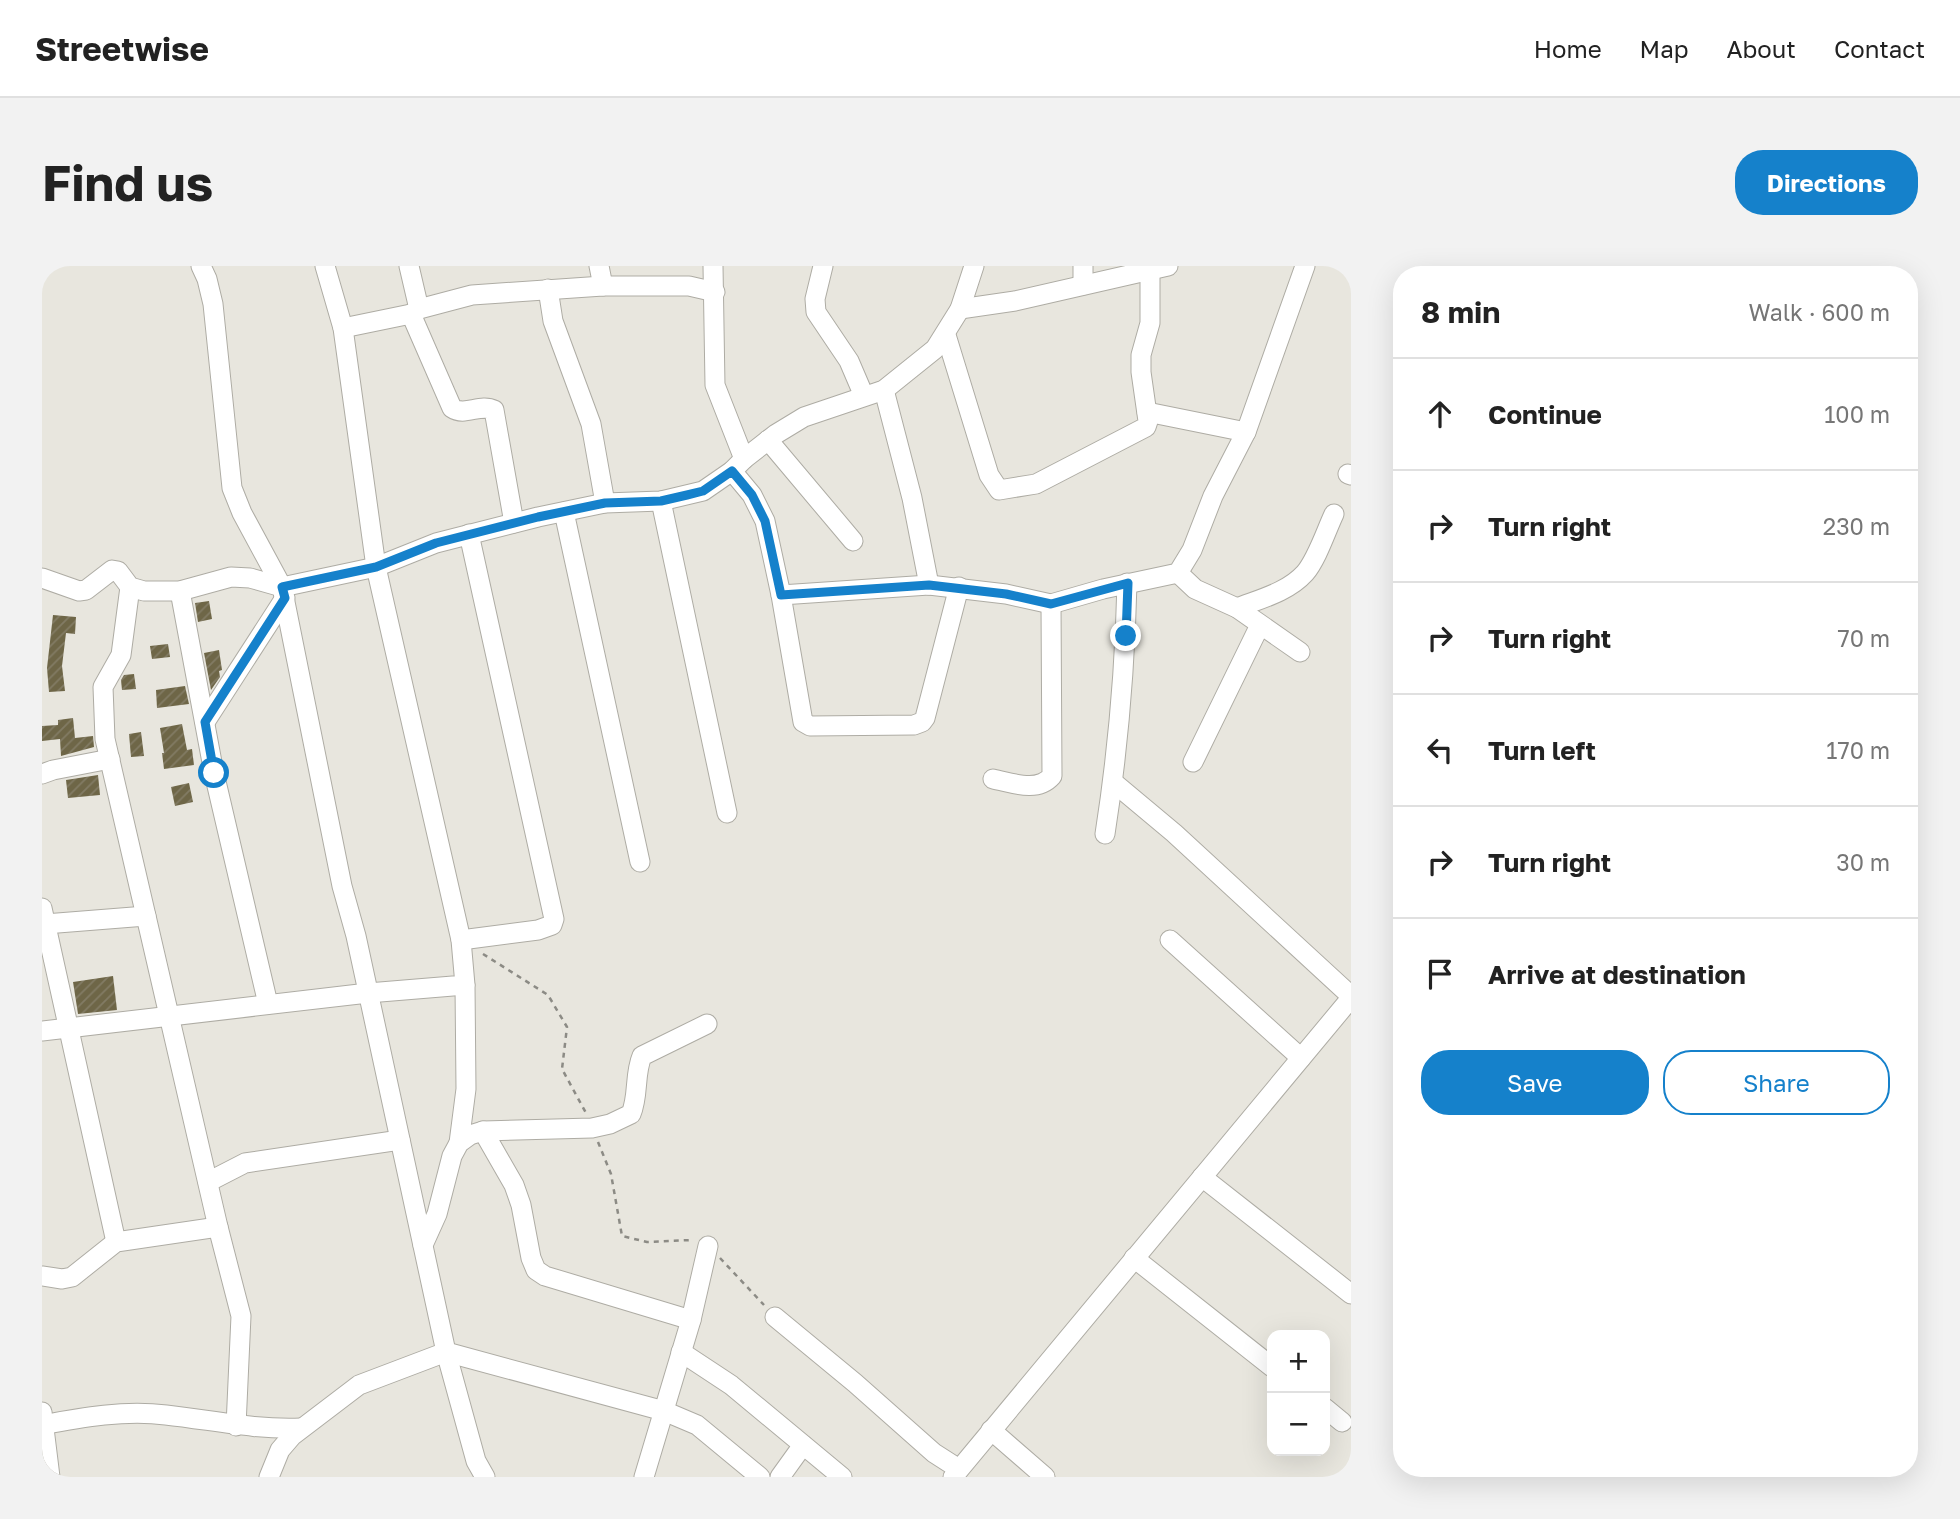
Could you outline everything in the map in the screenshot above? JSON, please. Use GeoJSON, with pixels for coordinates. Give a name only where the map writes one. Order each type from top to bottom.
{"type":"FeatureCollection","features":[{"type":"Feature","properties":{"kind":"street"},"geometry":{"type":"LineString","coordinates":[[325,266],[343,328],[376,567],[461,940],[465,985],[466,1089],[459,1143],[452,1156],[437,1214],[423,1245]]}},
{"type":"Feature","properties":{"kind":"street"},"geometry":{"type":"LineString","coordinates":[[409,266],[415,311],[452,408],[462,412],[486,407],[494,410],[514,523]]}},
{"type":"Feature","properties":{"kind":"street"},"geometry":{"type":"LineString","coordinates":[[599,266],[603,286]]}},
{"type":"Feature","properties":{"kind":"street"},"geometry":{"type":"LineString","coordinates":[[713,266],[715,385],[738,465],[765,521],[803,722],[810,726],[914,725],[922,722],[959,587]]}},
{"type":"Feature","properties":{"kind":"street"},"geometry":{"type":"LineString","coordinates":[[823,266],[816,312],[849,361],[864,396]]}},
{"type":"Feature","properties":{"kind":"street"},"geometry":{"type":"LineString","coordinates":[[42,578],[79,591],[86,590],[115,570],[130,587],[144,591],[180,591],[231,577],[250,578],[284,592],[376,567],[436,543],[514,523],[605,503],[661,501],[703,491],[768,440],[804,417],[884,390],[935,349],[960,309],[974,266]]}},
{"type":"Feature","properties":{"kind":"street"},"geometry":{"type":"LineString","coordinates":[[781,595],[929,585],[1006,594],[1051,604],[1128,583],[1178,573],[1192,550],[1213,495],[1246,432],[1305,266]]}},
{"type":"Feature","properties":{"kind":"street"},"geometry":{"type":"LineString","coordinates":[[946,335],[989,475],[999,490],[1036,484],[1146,427],[1141,355],[1150,323],[1156,267],[1083,276],[1015,301],[960,309]]}},
{"type":"Feature","properties":{"kind":"street"},"geometry":{"type":"LineString","coordinates":[[206,268],[213,304],[232,488],[242,513],[284,592],[342,886],[446,1352],[476,1461],[485,1477]]}},
{"type":"Feature","properties":{"kind":"street"},"geometry":{"type":"LineString","coordinates":[[343,328],[472,295],[603,286],[689,286],[715,292]]}},
{"type":"Feature","properties":{"kind":"street"},"geometry":{"type":"LineString","coordinates":[[548,289],[553,321],[592,424],[605,503]]}},
{"type":"Feature","properties":{"kind":"street"},"geometry":{"type":"LineString","coordinates":[[884,390],[912,498],[929,585]]}},
{"type":"Feature","properties":{"kind":"street"},"geometry":{"type":"LineString","coordinates":[[1147,412],[1246,432]]}},
{"type":"Feature","properties":{"kind":"street"},"geometry":{"type":"LineString","coordinates":[[768,440],[853,541]]}},
{"type":"Feature","properties":{"kind":"street"},"geometry":{"type":"LineString","coordinates":[[661,501],[727,813]]}},
{"type":"Feature","properties":{"kind":"street"},"geometry":{"type":"LineString","coordinates":[[564,512],[640,862]]}},
{"type":"Feature","properties":{"kind":"street"},"geometry":{"type":"LineString","coordinates":[[1237,608],[1286,589],[1298,580],[1307,571],[1334,514]]}},
{"type":"Feature","properties":{"kind":"street"},"geometry":{"type":"LineString","coordinates":[[461,940],[538,930],[552,925],[554,919],[469,534]]}},
{"type":"Feature","properties":{"kind":"street"},"geometry":{"type":"LineString","coordinates":[[1178,573],[1195,589],[1237,608],[1300,652]]}},
{"type":"Feature","properties":{"kind":"street"},"geometry":{"type":"LineString","coordinates":[[1105,834],[1113,782],[1128,583]]}},
{"type":"Feature","properties":{"kind":"street"},"geometry":{"type":"LineString","coordinates":[[130,587],[121,655],[103,687],[105,738],[241,1316],[236,1426]]}},
{"type":"Feature","properties":{"kind":"street"},"geometry":{"type":"LineString","coordinates":[[180,591],[205,722],[268,1004]]}},
{"type":"Feature","properties":{"kind":"street"},"geometry":{"type":"LineString","coordinates":[[205,722],[284,592]]}},
{"type":"Feature","properties":{"kind":"street"},"geometry":{"type":"LineString","coordinates":[[993,779],[1035,787],[1046,783],[1052,776],[1051,604]]}},
{"type":"Feature","properties":{"kind":"street"},"geometry":{"type":"LineString","coordinates":[[1192,762],[1261,625]]}},
{"type":"Feature","properties":{"kind":"street"},"geometry":{"type":"LineString","coordinates":[[42,774],[110,759]]}},
{"type":"Feature","properties":{"kind":"street"},"geometry":{"type":"LineString","coordinates":[[775,1317],[855,1383],[956,1473],[1351,997],[1174,833],[1113,782]]}},
{"type":"Feature","properties":{"kind":"street"},"geometry":{"type":"LineString","coordinates":[[116,1242],[44,916],[146,916]]}},
{"type":"Feature","properties":{"kind":"street"},"geometry":{"type":"LineString","coordinates":[[1170,940],[1301,1058]]}},
{"type":"Feature","properties":{"kind":"street"},"geometry":{"type":"LineString","coordinates":[[42,1031],[368,993],[465,985]]}},
{"type":"Feature","properties":{"kind":"street"},"geometry":{"type":"LineString","coordinates":[[459,1143],[482,1131],[592,1128],[610,1124],[631,1114],[637,1100],[638,1065],[642,1056],[707,1024]]}},
{"type":"Feature","properties":{"kind":"street"},"geometry":{"type":"LineString","coordinates":[[482,1131],[514,1185],[536,1270],[545,1276],[691,1320]]}},
{"type":"Feature","properties":{"kind":"street"},"geometry":{"type":"LineString","coordinates":[[208,1182],[245,1163],[400,1140]]}},
{"type":"Feature","properties":{"kind":"street"},"geometry":{"type":"LineString","coordinates":[[1202,1177],[1351,1294]]}},
{"type":"Feature","properties":{"kind":"street"},"geometry":{"type":"LineString","coordinates":[[42,1276],[62,1279],[72,1277],[116,1242],[218,1227]]}},
{"type":"Feature","properties":{"kind":"street"},"geometry":{"type":"LineString","coordinates":[[644,1477],[691,1320],[708,1246]]}},
{"type":"Feature","properties":{"kind":"street"},"geometry":{"type":"LineString","coordinates":[[1134,1258],[1267,1363]]}},
{"type":"Feature","properties":{"kind":"street"},"geometry":{"type":"LineString","coordinates":[[269,1477],[279,1450],[301,1428],[359,1385],[446,1352],[664,1411],[696,1425],[761,1477]]}},
{"type":"Feature","properties":{"kind":"street"},"geometry":{"type":"LineString","coordinates":[[681,1352],[731,1385],[842,1477]]}},
{"type":"Feature","properties":{"kind":"street"},"geometry":{"type":"LineString","coordinates":[[1330,1412],[1342,1422]]}},
{"type":"Feature","properties":{"kind":"street"},"geometry":{"type":"LineString","coordinates":[[50,1477],[43,1420],[116,1413],[164,1414],[236,1426],[301,1428]]}},
{"type":"Feature","properties":{"kind":"street"},"geometry":{"type":"LineString","coordinates":[[992,1430],[1045,1477]]}},
{"type":"Feature","properties":{"kind":"street"},"geometry":{"type":"LineString","coordinates":[[780,1477],[803,1445]]}},
{"type":"Feature","properties":{"kind":"building"},"geometry":{"type":"Polygon","coordinates":[[[209,601],[212,619],[198,622],[195,603],[209,601]]]}},
{"type":"Feature","properties":{"kind":"building"},"geometry":{"type":"Polygon","coordinates":[[[53,615],[76,617],[75,634],[66,633],[62,666],[65,691],[49,692],[47,668],[53,615]]]}},
{"type":"Feature","properties":{"kind":"building"},"geometry":{"type":"Polygon","coordinates":[[[168,644],[170,657],[152,659],[150,646],[168,644]]]}},
{"type":"Feature","properties":{"kind":"building"},"geometry":{"type":"Polygon","coordinates":[[[219,650],[222,670],[219,671],[220,677],[211,690],[204,653],[219,650]]]}},
{"type":"Feature","properties":{"kind":"building"},"geometry":{"type":"Polygon","coordinates":[[[134,674],[136,689],[122,690],[121,680],[124,675],[134,674]]]}},
{"type":"Feature","properties":{"kind":"building"},"geometry":{"type":"Polygon","coordinates":[[[185,686],[189,704],[157,708],[156,690],[185,686]]]}},
{"type":"Feature","properties":{"kind":"building"},"geometry":{"type":"Polygon","coordinates":[[[73,718],[75,738],[93,736],[94,747],[61,756],[60,739],[42,741],[42,726],[58,725],[58,720],[73,718]]]}},
{"type":"Feature","properties":{"kind":"building"},"geometry":{"type":"Polygon","coordinates":[[[182,724],[187,750],[192,749],[194,765],[164,769],[160,728],[182,724]]]}},
{"type":"Feature","properties":{"kind":"building"},"geometry":{"type":"Polygon","coordinates":[[[141,732],[144,756],[131,757],[129,734],[141,732]]]}},
{"type":"Feature","properties":{"kind":"building"},"geometry":{"type":"Polygon","coordinates":[[[98,775],[100,795],[68,798],[66,780],[98,775]]]}},
{"type":"Feature","properties":{"kind":"building"},"geometry":{"type":"Polygon","coordinates":[[[189,783],[193,802],[175,806],[171,787],[189,783]]]}},
{"type":"Feature","properties":{"kind":"building"},"geometry":{"type":"Polygon","coordinates":[[[113,976],[117,1010],[78,1014],[73,982],[113,976]]]}},
{"type":"Feature","properties":{"kind":"route"},"geometry":{"type":"LineString","coordinates":[[214,773],[205,722],[285,598],[282,587],[376,567],[436,543],[538,517],[605,503],[661,501],[703,491],[732,471],[752,495],[765,521],[781,595],[929,585],[1006,594],[1051,604],[1128,583],[1126,636]]}}]}
